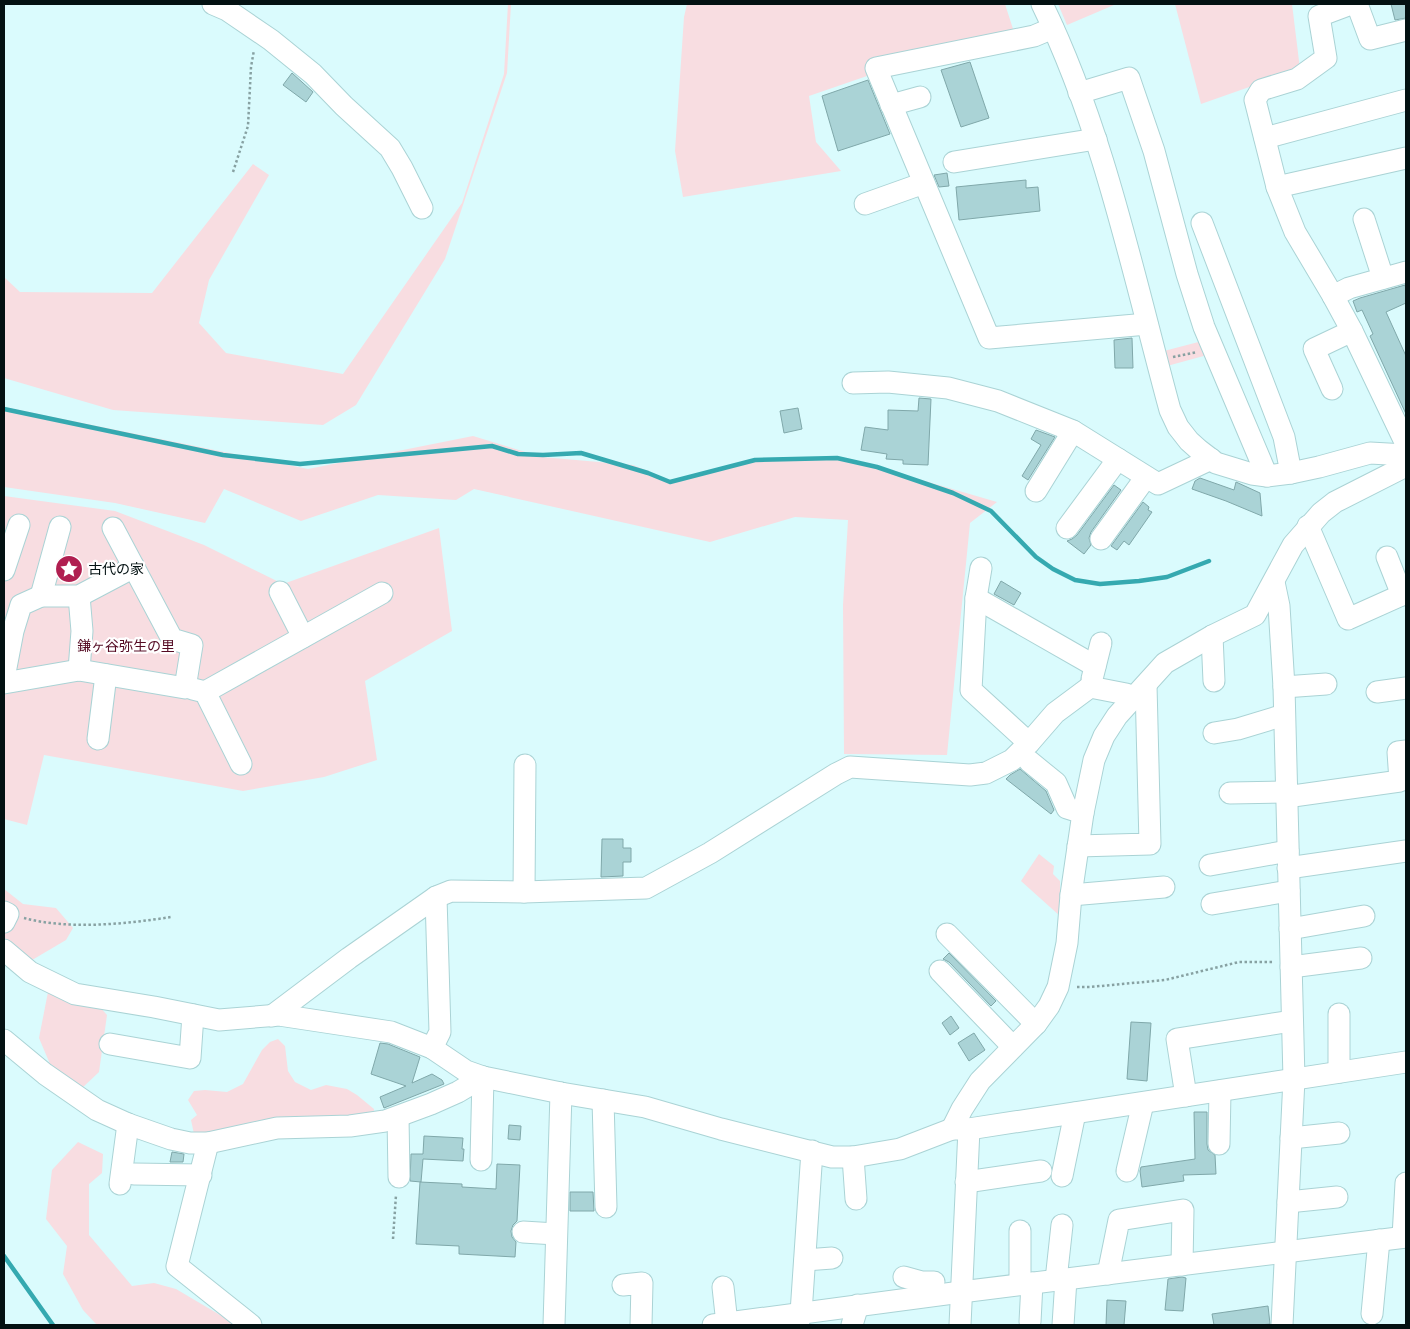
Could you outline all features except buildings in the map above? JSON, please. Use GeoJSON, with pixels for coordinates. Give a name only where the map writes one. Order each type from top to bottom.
{"type":"FeatureCollection","features":[{"type":"Feature","properties":{"kind":"street"},"geometry":{"type":"LineString","coordinates":[[213,4],[227,10],[313,74],[344,106],[390,148],[422,208]]}},
{"type":"Feature","properties":{"kind":"street"},"geometry":{"type":"LineString","coordinates":[[1042,4],[1054,28],[1096,138],[1170,410],[1178,426],[1189,441],[1216,463],[1252,474],[1267,476],[1319,467],[1370,453],[1406,455]]}},
{"type":"Feature","properties":{"kind":"street"},"geometry":{"type":"LineString","coordinates":[[1351,4],[1319,16],[1326,58],[1297,79],[1261,90],[1255,100],[1277,187],[1295,232],[1352,331],[1406,444]]}},
{"type":"Feature","properties":{"kind":"street"},"geometry":{"type":"LineString","coordinates":[[1357,4],[1370,39],[1406,30]]}},
{"type":"Feature","properties":{"kind":"street"},"geometry":{"type":"LineString","coordinates":[[1054,28],[1034,36],[876,68],[990,338],[1146,324]]}},
{"type":"Feature","properties":{"kind":"street"},"geometry":{"type":"LineString","coordinates":[[1079,93],[1129,78],[1154,150],[1187,274],[1204,327],[1267,476]]}},
{"type":"Feature","properties":{"kind":"street"},"geometry":{"type":"LineString","coordinates":[[891,105],[920,97]]}},
{"type":"Feature","properties":{"kind":"street"},"geometry":{"type":"LineString","coordinates":[[1265,138],[1406,100]]}},
{"type":"Feature","properties":{"kind":"street"},"geometry":{"type":"LineString","coordinates":[[954,162],[1096,138]]}},
{"type":"Feature","properties":{"kind":"street"},"geometry":{"type":"LineString","coordinates":[[1277,187],[1406,158]]}},
{"type":"Feature","properties":{"kind":"street"},"geometry":{"type":"LineString","coordinates":[[865,204],[924,183]]}},
{"type":"Feature","properties":{"kind":"street"},"geometry":{"type":"LineString","coordinates":[[1364,219],[1383,278]]}},
{"type":"Feature","properties":{"kind":"street"},"geometry":{"type":"LineString","coordinates":[[1202,224],[1284,437],[1291,473]]}},
{"type":"Feature","properties":{"kind":"street"},"geometry":{"type":"LineString","coordinates":[[1333,296],[1349,288],[1406,272]]}},
{"type":"Feature","properties":{"kind":"street"},"geometry":{"type":"LineString","coordinates":[[1332,389],[1314,350],[1352,331]]}},
{"type":"Feature","properties":{"kind":"street"},"geometry":{"type":"LineString","coordinates":[[852,383],[888,382],[948,388],[998,402],[1073,431],[1158,484],[1211,459]]}},
{"type":"Feature","properties":{"kind":"street"},"geometry":{"type":"LineString","coordinates":[[1036,491],[1073,431]]}},
{"type":"Feature","properties":{"kind":"street"},"geometry":{"type":"LineString","coordinates":[[1067,528],[1118,459]]}},
{"type":"Feature","properties":{"kind":"street"},"geometry":{"type":"LineString","coordinates":[[960,1325],[966,1182],[960,1129],[962,1109],[980,1081],[1036,1024],[1049,1006],[1058,987],[1066,943],[1083,813],[1094,760],[1104,736],[1117,716],[1165,663],[1212,636],[1255,615],[1293,545],[1321,513],[1335,502],[1406,466]]}},
{"type":"Feature","properties":{"kind":"street"},"geometry":{"type":"LineString","coordinates":[[1101,539],[1146,477]]}},
{"type":"Feature","properties":{"kind":"street"},"geometry":{"type":"LineString","coordinates":[[4,570],[19,524]]}},
{"type":"Feature","properties":{"kind":"street"},"geometry":{"type":"LineString","coordinates":[[1308,526],[1348,619],[1404,594],[1387,557]]}},
{"type":"Feature","properties":{"kind":"street"},"geometry":{"type":"LineString","coordinates":[[41,596],[60,527]]}},
{"type":"Feature","properties":{"kind":"street"},"geometry":{"type":"LineString","coordinates":[[113,528],[172,639],[192,645],[195,690],[241,764]]}},
{"type":"Feature","properties":{"kind":"street"},"geometry":{"type":"LineString","coordinates":[[4,678],[8,630],[21,605],[41,596],[79,596],[134,567]]}},
{"type":"Feature","properties":{"kind":"street"},"geometry":{"type":"LineString","coordinates":[[981,568],[976,598],[971,690],[1056,783],[1067,808],[1083,813]]}},
{"type":"Feature","properties":{"kind":"street"},"geometry":{"type":"LineString","coordinates":[[1274,582],[1279,606],[1284,687],[1294,1079],[1282,1325]]}},
{"type":"Feature","properties":{"kind":"street"},"geometry":{"type":"LineString","coordinates":[[280,592],[303,637]]}},
{"type":"Feature","properties":{"kind":"street"},"geometry":{"type":"LineString","coordinates":[[4,683],[79,670],[195,690],[303,637],[382,593]]}},
{"type":"Feature","properties":{"kind":"street"},"geometry":{"type":"LineString","coordinates":[[79,596],[82,631],[79,670]]}},
{"type":"Feature","properties":{"kind":"street"},"geometry":{"type":"LineString","coordinates":[[976,598],[1095,666]]}},
{"type":"Feature","properties":{"kind":"street"},"geometry":{"type":"LineString","coordinates":[[1212,636],[1214,681]]}},
{"type":"Feature","properties":{"kind":"street"},"geometry":{"type":"LineString","coordinates":[[272,1016],[342,963],[436,897],[451,892],[646,888],[710,853],[850,767],[970,775],[986,773],[1029,752],[1055,713],[1090,687],[1101,643]]}},
{"type":"Feature","properties":{"kind":"street"},"geometry":{"type":"LineString","coordinates":[[98,739],[106,675]]}},
{"type":"Feature","properties":{"kind":"street"},"geometry":{"type":"LineString","coordinates":[[1284,687],[1326,684]]}},
{"type":"Feature","properties":{"kind":"street"},"geometry":{"type":"LineString","coordinates":[[1090,687],[1126,694],[1140,692]]}},
{"type":"Feature","properties":{"kind":"street"},"geometry":{"type":"LineString","coordinates":[[1377,692],[1406,688]]}},
{"type":"Feature","properties":{"kind":"street"},"geometry":{"type":"LineString","coordinates":[[1078,846],[1150,844],[1140,692]]}},
{"type":"Feature","properties":{"kind":"street"},"geometry":{"type":"LineString","coordinates":[[1214,733],[1238,729],[1284,715]]}},
{"type":"Feature","properties":{"kind":"street"},"geometry":{"type":"LineString","coordinates":[[1230,793],[1286,795],[1400,781],[1398,752],[1406,751]]}},
{"type":"Feature","properties":{"kind":"street"},"geometry":{"type":"LineString","coordinates":[[524,892],[525,765]]}},
{"type":"Feature","properties":{"kind":"street"},"geometry":{"type":"LineString","coordinates":[[1210,865],[1406,851]]}},
{"type":"Feature","properties":{"kind":"street"},"geometry":{"type":"LineString","coordinates":[[1071,895],[1164,887]]}},
{"type":"Feature","properties":{"kind":"street"},"geometry":{"type":"LineString","coordinates":[[1212,904],[1289,891]]}},
{"type":"Feature","properties":{"kind":"street"},"geometry":{"type":"LineString","coordinates":[[432,1048],[440,1032],[436,897]]}},
{"type":"Feature","properties":{"kind":"street"},"geometry":{"type":"LineString","coordinates":[[1290,929],[1364,916]]}},
{"type":"Feature","properties":{"kind":"street"},"geometry":{"type":"LineString","coordinates":[[947,934],[1036,1024]]}},
{"type":"Feature","properties":{"kind":"street"},"geometry":{"type":"LineString","coordinates":[[4,950],[30,972],[75,994],[219,1020],[279,1015],[391,1032],[432,1048],[466,1071],[483,1077],[561,1093],[645,1106],[721,1129],[832,1157],[853,1157],[900,1150],[960,1129],[1406,1062]]}},
{"type":"Feature","properties":{"kind":"street"},"geometry":{"type":"LineString","coordinates":[[1291,963],[1361,958]]}},
{"type":"Feature","properties":{"kind":"street"},"geometry":{"type":"LineString","coordinates":[[940,971],[1013,1047]]}},
{"type":"Feature","properties":{"kind":"street"},"geometry":{"type":"LineString","coordinates":[[1339,1014],[1340,1072]]}},
{"type":"Feature","properties":{"kind":"street"},"geometry":{"type":"LineString","coordinates":[[110,1044],[190,1058],[193,1015]]}},
{"type":"Feature","properties":{"kind":"street"},"geometry":{"type":"LineString","coordinates":[[1186,1096],[1177,1039],[1292,1021]]}},
{"type":"Feature","properties":{"kind":"street"},"geometry":{"type":"LineString","coordinates":[[4,1040],[45,1074],[97,1110],[128,1124],[171,1139],[190,1143],[208,1143],[277,1128],[350,1126],[385,1121],[458,1092],[483,1077]]}},
{"type":"Feature","properties":{"kind":"street"},"geometry":{"type":"LineString","coordinates":[[481,1160],[483,1077]]}},
{"type":"Feature","properties":{"kind":"street"},"geometry":{"type":"LineString","coordinates":[[1219,1144],[1220,1091]]}},
{"type":"Feature","properties":{"kind":"street"},"geometry":{"type":"LineString","coordinates":[[554,1325],[561,1093]]}},
{"type":"Feature","properties":{"kind":"street"},"geometry":{"type":"LineString","coordinates":[[603,1100],[606,1207]]}},
{"type":"Feature","properties":{"kind":"street"},"geometry":{"type":"LineString","coordinates":[[1127,1172],[1143,1103]]}},
{"type":"Feature","properties":{"kind":"street"},"geometry":{"type":"LineString","coordinates":[[1062,1176],[1075,1113]]}},
{"type":"Feature","properties":{"kind":"street"},"geometry":{"type":"LineString","coordinates":[[398,1117],[399,1177]]}},
{"type":"Feature","properties":{"kind":"street"},"geometry":{"type":"LineString","coordinates":[[128,1124],[127,1179],[201,1176]]}},
{"type":"Feature","properties":{"kind":"street"},"geometry":{"type":"LineString","coordinates":[[1291,1138],[1339,1132]]}},
{"type":"Feature","properties":{"kind":"street"},"geometry":{"type":"LineString","coordinates":[[208,1143],[177,1266],[251,1325]]}},
{"type":"Feature","properties":{"kind":"street"},"geometry":{"type":"LineString","coordinates":[[800,1319],[812,1151]]}},
{"type":"Feature","properties":{"kind":"street"},"geometry":{"type":"LineString","coordinates":[[853,1157],[856,1198]]}},
{"type":"Feature","properties":{"kind":"street"},"geometry":{"type":"LineString","coordinates":[[966,1182],[1041,1171]]}},
{"type":"Feature","properties":{"kind":"street"},"geometry":{"type":"LineString","coordinates":[[723,1286],[720,1324],[800,1319],[855,1315],[921,1285],[961,1292],[1405,1237],[1406,1182]]}},
{"type":"Feature","properties":{"kind":"street"},"geometry":{"type":"LineString","coordinates":[[1288,1202],[1337,1197]]}},
{"type":"Feature","properties":{"kind":"street"},"geometry":{"type":"LineString","coordinates":[[1108,1274],[1119,1220],[1183,1210],[1182,1265]]}},
{"type":"Feature","properties":{"kind":"street"},"geometry":{"type":"LineString","coordinates":[[1062,1225],[1061,1280],[1063,1325]]}},
{"type":"Feature","properties":{"kind":"street"},"geometry":{"type":"LineString","coordinates":[[1020,1231],[1030,1322]]}},
{"type":"Feature","properties":{"kind":"street"},"geometry":{"type":"LineString","coordinates":[[523,1232],[556,1234]]}},
{"type":"Feature","properties":{"kind":"street"},"geometry":{"type":"LineString","coordinates":[[1372,1314],[1379,1240]]}},
{"type":"Feature","properties":{"kind":"street"},"geometry":{"type":"LineString","coordinates":[[805,1260],[832,1258]]}},
{"type":"Feature","properties":{"kind":"street"},"geometry":{"type":"LineString","coordinates":[[623,1285],[642,1284],[641,1325]]}},
{"type":"Feature","properties":{"kind":"path"},"geometry":{"type":"LineString","coordinates":[[233,172],[248,126],[251,68],[258,32]]}},
{"type":"Feature","properties":{"kind":"path"},"geometry":{"type":"LineString","coordinates":[[1172,357],[1214,350]]}},
{"type":"Feature","properties":{"kind":"path"},"geometry":{"type":"LineString","coordinates":[[5,916],[60,924],[106,924],[171,917]]}},
{"type":"Feature","properties":{"kind":"path"},"geometry":{"type":"LineString","coordinates":[[1058,987],[1090,987],[1165,980],[1238,962],[1291,963]]}},
{"type":"Feature","properties":{"kind":"path"},"geometry":{"type":"LineString","coordinates":[[393,1239],[397,1179],[399,1177]]}},
{"type":"Feature","properties":{"kind":"green space"},"geometry":{"type":"Polygon","coordinates":[[[508,4],[511,4],[507,73],[445,259],[356,405],[323,425],[113,410],[4,378],[4,277],[20,292],[152,293],[253,164],[269,175],[209,280],[199,323],[226,353],[343,374],[462,203],[504,74],[508,4]]]}},
{"type":"Feature","properties":{"kind":"green space"},"geometry":{"type":"Polygon","coordinates":[[[687,4],[1005,4],[1014,32],[908,54],[871,58],[867,76],[809,96],[816,142],[841,171],[683,197],[675,151],[684,17],[687,4]]]}},
{"type":"Feature","properties":{"kind":"green space"},"geometry":{"type":"Polygon","coordinates":[[[1058,4],[1114,4],[1114,5],[1067,25],[1058,4]]]}},
{"type":"Feature","properties":{"kind":"green space"},"geometry":{"type":"Polygon","coordinates":[[[1175,4],[1292,4],[1300,69],[1201,104],[1175,4]]]}},
{"type":"Feature","properties":{"kind":"green space"},"geometry":{"type":"Polygon","coordinates":[[[1206,340],[1211,354],[1167,366],[1164,351],[1206,340]]]}},
{"type":"Feature","properties":{"kind":"green space"},"geometry":{"type":"Polygon","coordinates":[[[4,407],[308,469],[473,436],[542,457],[633,465],[672,481],[756,459],[846,458],[997,502],[970,523],[947,755],[844,754],[843,605],[848,520],[795,517],[710,542],[474,489],[456,500],[378,495],[301,521],[224,489],[205,523],[115,503],[4,487],[4,407]]]}},
{"type":"Feature","properties":{"kind":"green space","name":"鎌ヶ谷弥生の里"},"geometry":{"type":"Polygon","coordinates":[[[4,496],[115,511],[204,545],[283,584],[439,528],[452,631],[365,681],[377,760],[324,777],[243,791],[44,755],[27,825],[4,819],[4,496]]]}},
{"type":"Feature","properties":{"kind":"green space"},"geometry":{"type":"Polygon","coordinates":[[[1039,854],[1054,866],[1053,874],[1060,881],[1060,916],[1021,881],[1039,854]]]}},
{"type":"Feature","properties":{"kind":"green space"},"geometry":{"type":"Polygon","coordinates":[[[4,889],[23,904],[56,908],[73,928],[66,940],[27,963],[16,956],[4,936],[4,889]]]}},
{"type":"Feature","properties":{"kind":"green space"},"geometry":{"type":"Polygon","coordinates":[[[48,992],[98,1005],[107,1015],[99,1072],[80,1090],[50,1064],[39,1038],[48,992]]]}},
{"type":"Feature","properties":{"kind":"green space"},"geometry":{"type":"Polygon","coordinates":[[[278,1039],[285,1046],[288,1071],[295,1082],[311,1090],[326,1085],[347,1089],[374,1109],[373,1119],[322,1121],[302,1116],[290,1122],[212,1136],[194,1134],[191,1120],[197,1115],[188,1100],[194,1091],[227,1092],[243,1084],[262,1050],[270,1042],[278,1039]]]}},
{"type":"Feature","properties":{"kind":"green space"},"geometry":{"type":"Polygon","coordinates":[[[78,1142],[103,1154],[102,1173],[89,1184],[89,1235],[132,1286],[154,1283],[176,1289],[237,1325],[97,1325],[83,1310],[63,1274],[67,1246],[46,1219],[52,1170],[78,1142]]]}},
{"type":"Feature","properties":{"kind":"waterway"},"geometry":{"type":"LineString","coordinates":[[4,409],[223,455],[300,464],[492,446],[518,454],[581,453],[648,473],[670,482],[755,460],[837,458],[877,467],[953,493],[991,511],[1036,557],[1053,569],[1075,580],[1100,584],[1139,581],[1167,577],[1209,561]]}},
{"type":"Feature","properties":{"kind":"waterway"},"geometry":{"type":"LineString","coordinates":[[4,1256],[53,1325]]}},
{"type":"Feature","properties":{"kind":"place","name":"古代の家"},"geometry":{"type":"Point","coordinates":[69,569]}}]}
